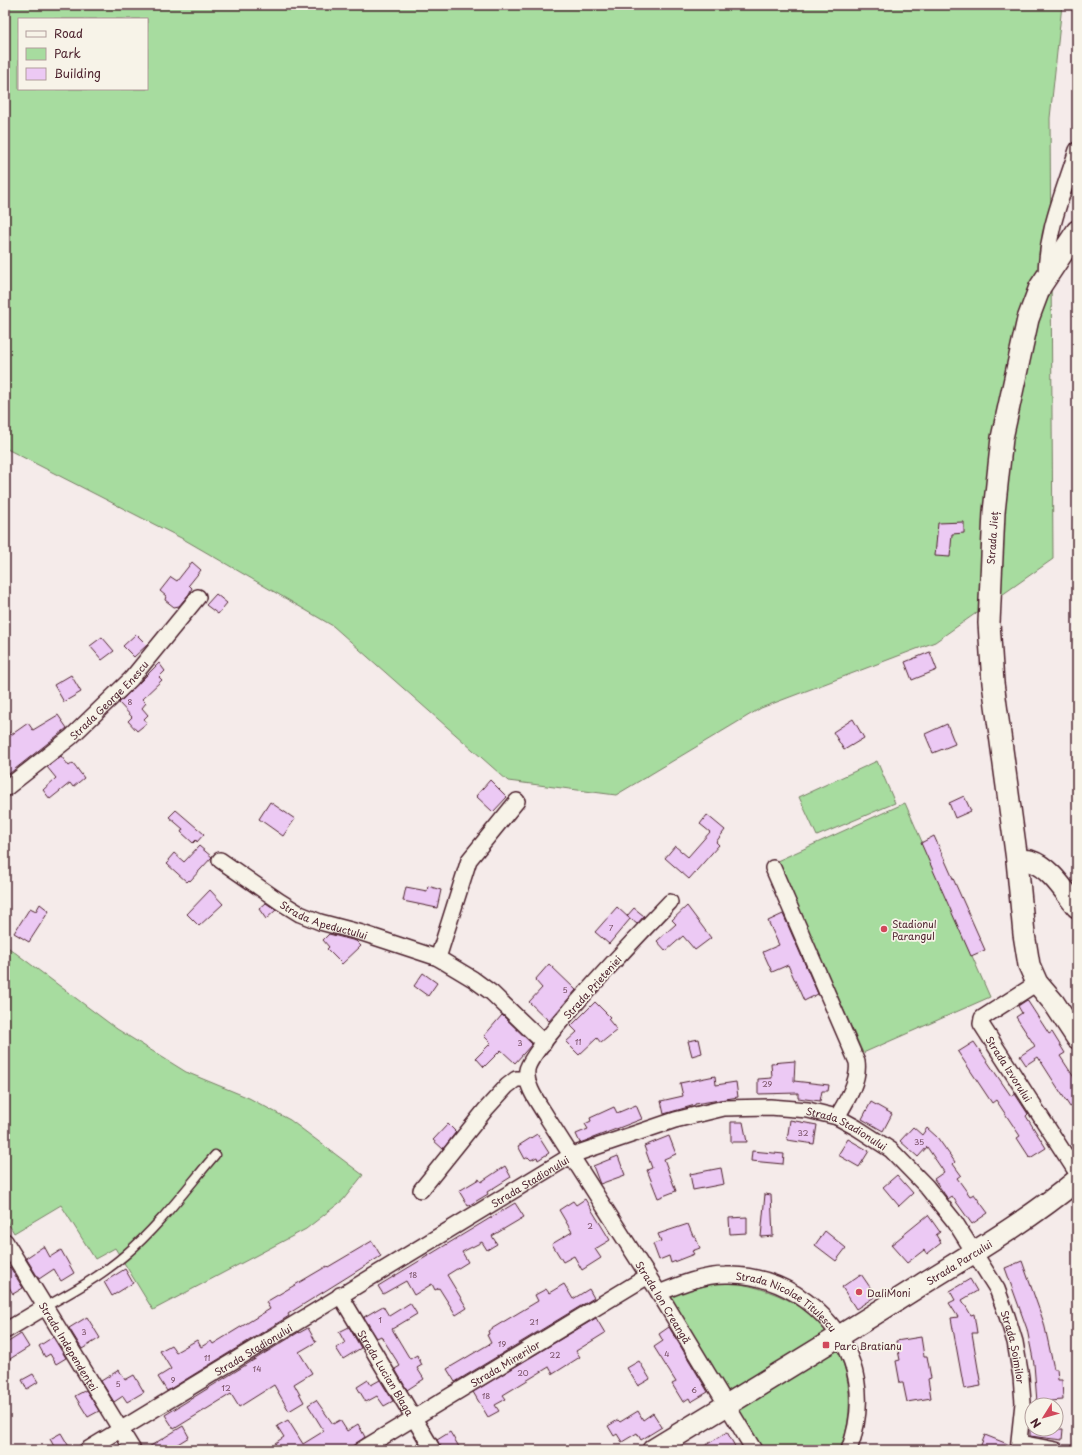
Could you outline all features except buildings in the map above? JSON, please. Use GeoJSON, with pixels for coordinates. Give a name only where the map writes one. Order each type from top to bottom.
{"type":"FeatureCollection","features":[{"type":"Feature","properties":{"kind":"main road","name":"Strada Jieț"},"geometry":{"type":"LineString","coordinates":[[1017,860],[993,683],[988,623],[994,512],[1002,438],[1034,299],[1077,231]]}},
{"type":"Feature","properties":{"kind":"main road"},"geometry":{"type":"LineString","coordinates":[[1077,907],[1045,870],[1030,861],[1017,860],[1024,934],[1029,965],[1037,983],[1054,1003],[1077,1038]]}},
{"type":"Feature","properties":{"kind":"main road","name":"Strada Parcului"},"geometry":{"type":"LineString","coordinates":[[653,1450],[974,1252],[1041,1208],[1077,1180]]}},
{"type":"Feature","properties":{"kind":"street"},"geometry":{"type":"LineString","coordinates":[[1046,279],[1048,243],[1056,210],[1077,150]]}},
{"type":"Feature","properties":{"kind":"street","name":"Strada George Enescu"},"geometry":{"type":"LineString","coordinates":[[5,789],[42,758],[71,737],[132,680],[198,597]]}},
{"type":"Feature","properties":{"kind":"street"},"geometry":{"type":"LineString","coordinates":[[438,958],[468,860],[517,800]]}},
{"type":"Feature","properties":{"kind":"street","name":"Strada Apeductului"},"geometry":{"type":"LineString","coordinates":[[220,860],[300,914],[320,922],[362,933],[438,958],[474,979],[492,993],[544,1043]]}},
{"type":"Feature","properties":{"kind":"street"},"geometry":{"type":"LineString","coordinates":[[772,868],[857,1062],[859,1070],[848,1097],[837,1117]]}},
{"type":"Feature","properties":{"kind":"street","name":"Strada Prieteniei"},"geometry":{"type":"LineString","coordinates":[[527,1079],[527,1069],[533,1055],[570,1011],[670,902]]}},
{"type":"Feature","properties":{"kind":"street","name":"Strada Izvorului"},"geometry":{"type":"LineString","coordinates":[[1037,983],[982,1018],[981,1024],[1077,1173]]}},
{"type":"Feature","properties":{"kind":"street"},"geometry":{"type":"LineString","coordinates":[[421,1190],[486,1109],[516,1079],[527,1079],[532,1092],[572,1155]]}},
{"type":"Feature","properties":{"kind":"street","name":"Strada Stadionului"},"geometry":{"type":"LineString","coordinates":[[87,1450],[340,1294],[572,1155],[674,1120],[724,1108],[770,1107],[808,1110],[837,1117],[891,1150],[926,1186],[950,1216],[974,1252]]}},
{"type":"Feature","properties":{"kind":"street","name":"Strada Ion Creangă"},"geometry":{"type":"LineString","coordinates":[[572,1155],[754,1450]]}},
{"type":"Feature","properties":{"kind":"street","name":"Strada Independenței"},"geometry":{"type":"LineString","coordinates":[[5,1241],[133,1450]]}},
{"type":"Feature","properties":{"kind":"street","name":"Strada Șoimilor"},"geometry":{"type":"LineString","coordinates":[[974,1252],[997,1289],[1015,1342],[1021,1377],[1023,1404],[1019,1447]]}},
{"type":"Feature","properties":{"kind":"street","name":"Strada Nicolae Titulescu"},"geometry":{"type":"LineString","coordinates":[[659,1294],[680,1284],[705,1277],[726,1274],[748,1276],[768,1280],[803,1299],[821,1313],[840,1336],[848,1349],[856,1372],[859,1397],[857,1419],[849,1450]]}},
{"type":"Feature","properties":{"kind":"street","name":"Strada Minerilor"},"geometry":{"type":"LineString","coordinates":[[361,1450],[648,1276]]}},
{"type":"Feature","properties":{"kind":"street","name":"Strada Lucian Blaga"},"geometry":{"type":"LineString","coordinates":[[340,1294],[433,1450]]}},
{"type":"Feature","properties":{"kind":"street"},"geometry":{"type":"LineString","coordinates":[[5,1331],[45,1307]]}},
{"type":"Feature","properties":{"kind":"street"},"geometry":{"type":"LineString","coordinates":[[1019,1447],[1056,1450]]}},
{"type":"Feature","properties":{"kind":"lane"},"geometry":{"type":"LineString","coordinates":[[45,1307],[80,1287],[124,1256],[160,1220],[215,1155]]}},
{"type":"Feature","properties":{"kind":"green space"},"geometry":{"type":"Polygon","coordinates":[[[8,5],[1062,5],[1050,118],[1053,559],[935,642],[761,708],[616,795],[508,781],[333,626],[185,540],[5,448],[5,10],[8,5]]]}},
{"type":"Feature","properties":{"kind":"green space"},"geometry":{"type":"Polygon","coordinates":[[[877,761],[895,803],[817,836],[799,797],[877,761]]]}},
{"type":"Feature","properties":{"kind":"green space","name":"Stadionul Parangul"},"geometry":{"type":"Polygon","coordinates":[[[905,803],[990,997],[863,1053],[777,861],[905,803]]]}},
{"type":"Feature","properties":{"kind":"green space"},"geometry":{"type":"Polygon","coordinates":[[[5,945],[117,1029],[186,1072],[249,1098],[290,1120],[363,1175],[343,1200],[306,1229],[153,1310],[115,1248],[95,1259],[61,1205],[14,1233],[5,1218],[5,945]]]}},
{"type":"Feature","properties":{"kind":"green space"},"geometry":{"type":"Polygon","coordinates":[[[729,1282],[759,1288],[787,1299],[805,1310],[820,1323],[832,1338],[840,1355],[846,1374],[849,1393],[849,1413],[846,1432],[840,1450],[761,1450],[667,1296],[704,1283],[729,1282]]]}},
{"type":"Feature","properties":{"kind":"place","name":"Stadionul Parangul"},"geometry":{"type":"Point","coordinates":[884,929]}},
{"type":"Feature","properties":{"kind":"place","name":"DaliMoni"},"geometry":{"type":"Point","coordinates":[859,1292]}},
{"type":"Feature","properties":{"kind":"place","name":"Parc Bratianu"},"geometry":{"type":"Point","coordinates":[826,1345]}}]}
